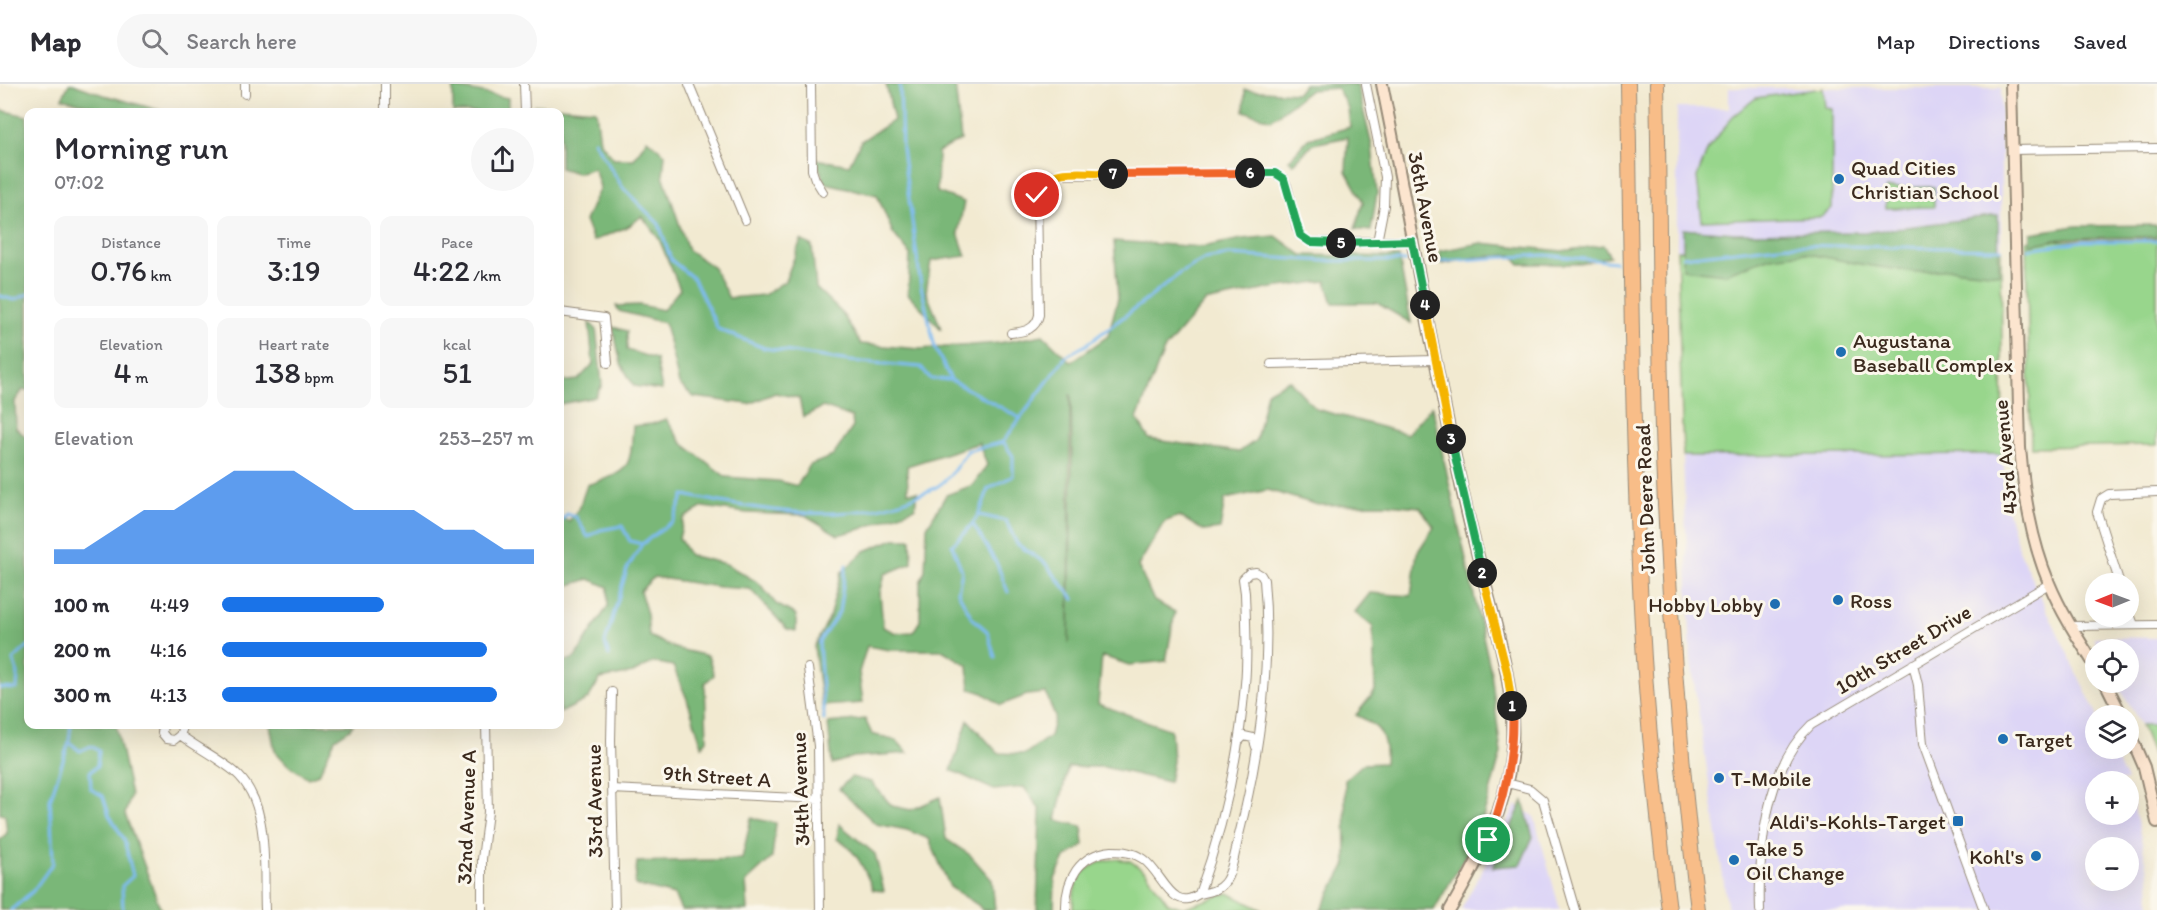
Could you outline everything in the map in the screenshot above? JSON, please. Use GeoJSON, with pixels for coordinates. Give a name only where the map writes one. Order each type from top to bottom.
{"type":"FeatureCollection","features":[{"type":"Feature","properties":{"kind":"highway","name":"John Deere Road"},"geometry":{"type":"LineString","coordinates":[[1628,84],[1632,381],[1642,627],[1656,793],[1669,910]]}},
{"type":"Feature","properties":{"kind":"highway","name":"John Deere Road"},"geometry":{"type":"LineString","coordinates":[[1658,84],[1662,432],[1671,619],[1686,808],[1698,910]]}},
{"type":"Feature","properties":{"kind":"street"},"geometry":{"type":"LineString","coordinates":[[245,84],[245,94]]}},
{"type":"Feature","properties":{"kind":"street"},"geometry":{"type":"LineString","coordinates":[[385,84],[385,108]]}},
{"type":"Feature","properties":{"kind":"street"},"geometry":{"type":"LineString","coordinates":[[524,84],[525,108]]}},
{"type":"Feature","properties":{"kind":"street"},"geometry":{"type":"LineString","coordinates":[[689,84],[745,220]]}},
{"type":"Feature","properties":{"kind":"street"},"geometry":{"type":"LineString","coordinates":[[811,84],[812,170],[824,192]]}},
{"type":"Feature","properties":{"kind":"street"},"geometry":{"type":"LineString","coordinates":[[1366,84],[1385,177],[1384,206],[1377,242]]}},
{"type":"Feature","properties":{"kind":"street","name":"36th Avenue"},"geometry":{"type":"LineString","coordinates":[[1382,84],[1435,360],[1463,494],[1507,672],[1511,704],[1512,734],[1507,783],[1497,817],[1488,840],[1450,910]]}},
{"type":"Feature","properties":{"kind":"street","name":"43rd Avenue"},"geometry":{"type":"LineString","coordinates":[[2011,84],[2020,448],[2024,486],[2032,531],[2049,584],[2085,650]]}},
{"type":"Feature","properties":{"kind":"street"},"geometry":{"type":"LineString","coordinates":[[2012,150],[2157,148]]}},
{"type":"Feature","properties":{"kind":"street"},"geometry":{"type":"LineString","coordinates":[[1011,333],[1020,333],[1034,327],[1039,315],[1037,195],[1042,181],[1052,175],[1275,173],[1284,179],[1287,186],[1300,235],[1310,242],[1412,241]]}},
{"type":"Feature","properties":{"kind":"street"},"geometry":{"type":"LineString","coordinates":[[564,313],[604,318],[608,363]]}},
{"type":"Feature","properties":{"kind":"street"},"geometry":{"type":"LineString","coordinates":[[1271,364],[1435,360]]}},
{"type":"Feature","properties":{"kind":"street"},"geometry":{"type":"LineString","coordinates":[[2116,573],[2097,512],[2101,499],[2109,494],[2157,492]]}},
{"type":"Feature","properties":{"kind":"street"},"geometry":{"type":"LineString","coordinates":[[1066,910],[1067,885],[1076,869],[1087,859],[1104,852],[1135,854],[1151,866],[1170,891],[1182,899],[1187,900],[1217,889],[1227,878],[1247,805],[1264,704],[1266,652],[1264,580],[1256,572],[1243,579],[1245,682],[1239,741],[1228,801],[1213,857],[1199,894]]}},
{"type":"Feature","properties":{"kind":"street","name":"10th Street Drive"},"geometry":{"type":"LineString","coordinates":[[1760,910],[1761,856],[1766,825],[1778,776],[1785,758],[1798,737],[1811,725],[2049,584]]}},
{"type":"Feature","properties":{"kind":"street"},"geometry":{"type":"LineString","coordinates":[[2139,625],[2157,625]]}},
{"type":"Feature","properties":{"kind":"street"},"geometry":{"type":"LineString","coordinates":[[2070,626],[2085,626]]}},
{"type":"Feature","properties":{"kind":"street"},"geometry":{"type":"LineString","coordinates":[[1913,664],[1918,685],[1923,744],[1984,910]]}},
{"type":"Feature","properties":{"kind":"street","name":"34th Avenue"},"geometry":{"type":"LineString","coordinates":[[808,668],[816,725],[820,910]]}},
{"type":"Feature","properties":{"kind":"street","name":"33rd Avenue"},"geometry":{"type":"LineString","coordinates":[[612,692],[615,910]]}},
{"type":"Feature","properties":{"kind":"street"},"geometry":{"type":"LineString","coordinates":[[162,729],[162,733],[167,739],[174,740],[180,735],[182,729]]}},
{"type":"Feature","properties":{"kind":"street","name":"32nd Avenue A"},"geometry":{"type":"LineString","coordinates":[[483,910],[482,859],[488,812],[486,729]]}},
{"type":"Feature","properties":{"kind":"street"},"geometry":{"type":"LineString","coordinates":[[180,735],[235,772],[254,799],[262,832],[265,910]]}},
{"type":"Feature","properties":{"kind":"street"},"geometry":{"type":"LineString","coordinates":[[1239,741],[1244,736],[1253,738],[1257,752]]}},
{"type":"Feature","properties":{"kind":"street"},"geometry":{"type":"LineString","coordinates":[[2139,755],[2144,767],[2157,822]]}},
{"type":"Feature","properties":{"kind":"street"},"geometry":{"type":"LineString","coordinates":[[1507,783],[1524,786],[1540,795],[1543,800],[1575,910]]}},
{"type":"Feature","properties":{"kind":"street","name":"9th Street A"},"geometry":{"type":"LineString","coordinates":[[612,789],[819,799]]}},
{"type":"Feature","properties":{"kind":"shaded area","name":"Quad Cities Christian School"},"geometry":{"type":"Polygon","coordinates":[[[1729,88],[2001,88],[2001,250],[1677,250],[1677,108],[1729,108],[1729,88]]]}},
{"type":"Feature","properties":{"kind":"shaded area"},"geometry":{"type":"Polygon","coordinates":[[[2003,454],[2007,508],[2020,554],[2092,705],[2085,705],[2085,759],[2117,759],[2122,771],[2085,771],[2085,825],[2138,825],[2149,875],[2150,910],[1728,910],[1691,662],[1683,456],[2003,454]]]}},
{"type":"Feature","properties":{"kind":"shaded area"},"geometry":{"type":"Polygon","coordinates":[[[2093,637],[2157,638],[2157,725],[2141,725],[2139,705],[2130,705],[2123,693],[2139,693],[2139,639],[2094,639],[2093,637]]]}},
{"type":"Feature","properties":{"kind":"shaded area"},"geometry":{"type":"Polygon","coordinates":[[[1516,805],[1534,816],[1560,910],[1461,910],[1516,805]]]}},
{"type":"Feature","properties":{"kind":"green space"},"geometry":{"type":"Polygon","coordinates":[[[69,84],[73,84],[151,108],[100,108],[62,98],[69,84]]]}},
{"type":"Feature","properties":{"kind":"green space"},"geometry":{"type":"Polygon","coordinates":[[[886,84],[955,84],[961,140],[938,152],[937,192],[964,202],[958,233],[966,256],[931,261],[926,292],[942,330],[908,294],[910,254],[893,233],[877,195],[826,183],[815,159],[849,165],[861,141],[894,120],[886,84]]]}},
{"type":"Feature","properties":{"kind":"green space"},"geometry":{"type":"Polygon","coordinates":[[[1304,84],[1357,84],[1372,146],[1377,193],[1371,231],[1355,229],[1363,202],[1346,171],[1348,137],[1313,144],[1293,164],[1289,160],[1308,139],[1350,127],[1348,108],[1337,88],[1310,90],[1271,120],[1244,111],[1245,90],[1297,93],[1304,84]]]}},
{"type":"Feature","properties":{"kind":"green space"},"geometry":{"type":"Polygon","coordinates":[[[453,87],[508,98],[508,108],[453,108],[453,87]]]}},
{"type":"Feature","properties":{"kind":"green space"},"geometry":{"type":"Polygon","coordinates":[[[1823,88],[1825,107],[1832,109],[1832,208],[1821,217],[1702,221],[1697,177],[1708,149],[1733,116],[1756,98],[1823,88]]]}},
{"type":"Feature","properties":{"kind":"green space"},"geometry":{"type":"Polygon","coordinates":[[[534,105],[596,110],[600,142],[614,159],[634,159],[647,139],[665,154],[663,175],[688,250],[713,267],[729,298],[764,295],[785,281],[801,240],[812,246],[816,288],[842,313],[861,344],[920,349],[999,343],[1043,335],[1071,362],[1108,336],[1118,298],[1114,241],[1202,247],[1242,239],[1276,236],[1302,255],[1399,257],[1411,323],[1377,303],[1333,303],[1326,281],[1272,288],[1205,302],[1164,350],[1137,419],[1149,439],[1239,452],[1256,440],[1267,392],[1289,380],[1316,409],[1407,434],[1432,406],[1491,672],[1501,753],[1479,832],[1434,910],[1321,910],[1346,864],[1345,780],[1363,764],[1385,763],[1385,746],[1381,733],[1371,723],[1356,715],[1375,691],[1373,627],[1355,612],[1370,593],[1411,596],[1417,553],[1434,527],[1420,507],[1387,504],[1318,505],[1268,490],[1225,499],[1220,529],[1204,531],[1179,516],[1164,522],[1138,566],[1154,601],[1175,612],[1166,661],[1129,665],[1102,656],[1098,704],[1171,730],[1173,761],[1169,782],[1104,767],[1068,767],[1056,820],[1082,826],[1084,845],[1065,858],[1055,879],[1054,910],[1037,910],[1040,810],[1024,787],[994,790],[951,770],[968,720],[998,753],[1025,754],[1050,736],[1055,717],[1046,693],[1027,695],[1001,705],[983,693],[970,689],[968,665],[942,650],[890,650],[867,646],[859,672],[863,703],[822,706],[814,647],[829,618],[841,573],[865,551],[894,539],[911,539],[912,563],[885,574],[880,593],[883,627],[896,633],[913,632],[920,621],[920,583],[925,570],[927,527],[946,495],[973,485],[987,465],[979,443],[907,466],[908,492],[917,492],[915,508],[861,529],[838,535],[805,515],[747,513],[703,507],[684,518],[679,538],[689,555],[726,564],[759,583],[776,604],[796,615],[796,631],[787,629],[750,589],[719,587],[654,577],[640,591],[647,614],[649,636],[674,648],[708,656],[714,675],[705,683],[707,740],[702,746],[687,699],[673,666],[653,662],[633,673],[600,679],[588,699],[564,711],[564,662],[575,658],[608,606],[608,587],[589,579],[564,587],[564,519],[569,521],[579,508],[587,485],[612,476],[625,467],[631,452],[633,426],[652,424],[666,419],[682,443],[726,477],[778,481],[797,486],[810,465],[833,456],[853,427],[852,417],[823,407],[803,417],[799,398],[775,393],[749,404],[694,397],[679,384],[665,323],[619,311],[616,306],[640,305],[663,310],[680,289],[659,239],[642,216],[629,226],[593,241],[585,221],[600,187],[594,168],[577,173],[564,169],[564,108],[534,108],[534,105]],[[1070,395],[1069,643],[1072,456],[1071,395],[1070,395]]]}},
{"type":"Feature","properties":{"kind":"green space"},"geometry":{"type":"Polygon","coordinates":[[[0,110],[24,115],[24,390],[15,401],[16,428],[24,435],[24,729],[117,729],[131,795],[125,814],[161,910],[0,910],[0,840],[7,833],[5,815],[0,814],[0,110]]]}},
{"type":"Feature","properties":{"kind":"green space"},"geometry":{"type":"Polygon","coordinates":[[[1934,187],[1934,207],[1886,208],[1886,188],[1934,187]]]}},
{"type":"Feature","properties":{"kind":"green space"},"geometry":{"type":"Polygon","coordinates":[[[1998,215],[1999,274],[1951,269],[1915,272],[1804,253],[1770,257],[1725,274],[1683,269],[1683,229],[1735,233],[1869,232],[1998,215]]]}},
{"type":"Feature","properties":{"kind":"green space"},"geometry":{"type":"Polygon","coordinates":[[[2157,225],[2157,237],[2066,238],[2030,245],[2031,233],[2076,226],[2157,225]]]}},
{"type":"Feature","properties":{"kind":"green space"},"geometry":{"type":"Polygon","coordinates":[[[2157,239],[2157,445],[2031,447],[2026,241],[2157,239]]]}},
{"type":"Feature","properties":{"kind":"green space"},"geometry":{"type":"Polygon","coordinates":[[[1481,243],[1562,251],[1603,245],[1610,256],[1580,264],[1520,264],[1512,255],[1477,257],[1442,264],[1439,251],[1481,243]]]}},
{"type":"Feature","properties":{"kind":"green space","name":"Augustana Baseball Complex"},"geometry":{"type":"Polygon","coordinates":[[[1677,250],[2001,250],[2003,454],[1683,456],[1677,250]]]}},
{"type":"Feature","properties":{"kind":"green space"},"geometry":{"type":"Polygon","coordinates":[[[589,322],[596,329],[602,385],[595,397],[564,403],[564,382],[578,380],[593,364],[589,322]]]}},
{"type":"Feature","properties":{"kind":"green space"},"geometry":{"type":"Polygon","coordinates":[[[613,327],[627,331],[627,350],[656,359],[662,390],[634,386],[621,364],[613,327]]]}},
{"type":"Feature","properties":{"kind":"green space"},"geometry":{"type":"Polygon","coordinates":[[[865,719],[872,734],[897,741],[908,753],[854,757],[832,764],[828,723],[865,719]]]}},
{"type":"Feature","properties":{"kind":"green space"},"geometry":{"type":"Polygon","coordinates":[[[2141,725],[2157,725],[2157,766],[2141,725]]]}},
{"type":"Feature","properties":{"kind":"green space"},"geometry":{"type":"Polygon","coordinates":[[[271,729],[350,729],[335,739],[319,774],[308,778],[287,764],[275,751],[271,729]]]}},
{"type":"Feature","properties":{"kind":"green space"},"geometry":{"type":"Polygon","coordinates":[[[851,777],[871,782],[892,806],[911,810],[940,797],[946,839],[970,855],[992,880],[995,910],[982,910],[950,887],[929,839],[907,830],[876,824],[839,789],[851,777]]]}},
{"type":"Feature","properties":{"kind":"green space"},"geometry":{"type":"Polygon","coordinates":[[[1523,801],[1533,837],[1520,865],[1493,867],[1523,801]]]}},
{"type":"Feature","properties":{"kind":"green space"},"geometry":{"type":"Polygon","coordinates":[[[751,818],[776,823],[772,858],[746,882],[748,910],[681,910],[674,895],[635,885],[637,862],[742,859],[751,818]]]}},
{"type":"Feature","properties":{"kind":"green space"},"geometry":{"type":"Polygon","coordinates":[[[839,824],[875,854],[884,891],[873,890],[855,855],[837,839],[839,824]]]}},
{"type":"Feature","properties":{"kind":"green space"},"geometry":{"type":"Polygon","coordinates":[[[1116,859],[1130,861],[1146,872],[1168,903],[1183,908],[1228,893],[1262,910],[1073,910],[1075,889],[1082,874],[1096,864],[1116,859]]]}},
{"type":"Feature","properties":{"kind":"waterway"},"geometry":{"type":"LineString","coordinates":[[900,84],[902,148],[921,286],[935,348],[951,380],[1020,418]]}},
{"type":"Feature","properties":{"kind":"waterway"},"geometry":{"type":"LineString","coordinates":[[594,141],[623,188],[659,224],[671,260],[694,279],[718,329],[764,348],[850,361],[921,367],[931,379],[951,380]]}},
{"type":"Feature","properties":{"kind":"waterway"},"geometry":{"type":"LineString","coordinates":[[2028,249],[2083,241],[2157,241]]}},
{"type":"Feature","properties":{"kind":"waterway"},"geometry":{"type":"LineString","coordinates":[[1682,257],[1788,245],[2001,249]]}},
{"type":"Feature","properties":{"kind":"waterway"},"geometry":{"type":"LineString","coordinates":[[564,517],[567,514],[576,517],[588,537],[600,530],[622,526],[630,541],[642,544],[673,521],[684,495],[742,506],[802,513],[861,511],[890,505],[940,485],[953,472],[967,451],[1003,442],[1067,355],[1086,345],[1180,273],[1205,259],[1229,255],[1326,261],[1406,261]]}},
{"type":"Feature","properties":{"kind":"waterway"},"geometry":{"type":"LineString","coordinates":[[1428,262],[1545,255],[1615,262]]}},
{"type":"Feature","properties":{"kind":"waterway"},"geometry":{"type":"LineString","coordinates":[[0,296],[14,300],[24,296]]}},
{"type":"Feature","properties":{"kind":"waterway"},"geometry":{"type":"LineString","coordinates":[[995,657],[987,631],[972,618],[958,592],[962,571],[952,545],[975,520],[988,489],[1013,476],[1013,456],[1004,443]]}},
{"type":"Feature","properties":{"kind":"waterway"},"geometry":{"type":"LineString","coordinates":[[979,515],[1006,521],[1017,544],[1045,563],[1074,599]]}},
{"type":"Feature","properties":{"kind":"waterway"},"geometry":{"type":"LineString","coordinates":[[973,524],[997,564],[1008,592]]}},
{"type":"Feature","properties":{"kind":"waterway"},"geometry":{"type":"LineString","coordinates":[[609,656],[605,643],[627,569],[642,544]]}},
{"type":"Feature","properties":{"kind":"waterway"},"geometry":{"type":"LineString","coordinates":[[824,720],[819,642],[839,612],[846,565]]}},
{"type":"Feature","properties":{"kind":"waterway"},"geometry":{"type":"LineString","coordinates":[[0,688],[17,689],[18,674],[13,660],[24,650]]}},
{"type":"Feature","properties":{"kind":"waterway"},"geometry":{"type":"LineString","coordinates":[[70,729],[69,742],[80,751],[91,746],[99,751],[97,766],[90,772],[91,789],[103,796],[109,815],[124,839],[133,876],[122,886],[123,910]]}},
{"type":"Feature","properties":{"kind":"waterway"},"geometry":{"type":"LineString","coordinates":[[11,910],[33,891],[53,863],[50,800],[69,742]]}},
{"type":"Feature","properties":{"kind":"place","name":"Quad Cities Christian School"},"geometry":{"type":"Point","coordinates":[1839,179]}},
{"type":"Feature","properties":{"kind":"place","name":"Augustana Baseball Complex"},"geometry":{"type":"Point","coordinates":[1841,352]}},
{"type":"Feature","properties":{"kind":"place","name":"Ross"},"geometry":{"type":"Point","coordinates":[1838,600]}},
{"type":"Feature","properties":{"kind":"place","name":"Hobby Lobby"},"geometry":{"type":"Point","coordinates":[1775,604]}},
{"type":"Feature","properties":{"kind":"place","name":"Target"},"geometry":{"type":"Point","coordinates":[2003,739]}},
{"type":"Feature","properties":{"kind":"place","name":"T-Mobile"},"geometry":{"type":"Point","coordinates":[1719,778]}},
{"type":"Feature","properties":{"kind":"place","name":"Aldi's-Kohls-Target"},"geometry":{"type":"Point","coordinates":[1958,821]}},
{"type":"Feature","properties":{"kind":"place","name":"Kohl's"},"geometry":{"type":"Point","coordinates":[2036,856]}},
{"type":"Feature","properties":{"kind":"place","name":"Take 5 Oil Change"},"geometry":{"type":"Point","coordinates":[1734,860]}},
{"type":"Feature","properties":{"kind":"route"},"geometry":{"type":"LineString","coordinates":[[1037,195],[1042,181],[1059,174],[1267,172],[1275,173],[1284,179],[1297,228],[1300,235],[1310,242],[1412,241],[1460,483],[1510,692],[1512,747],[1509,769],[1504,795],[1488,840]]}}]}
